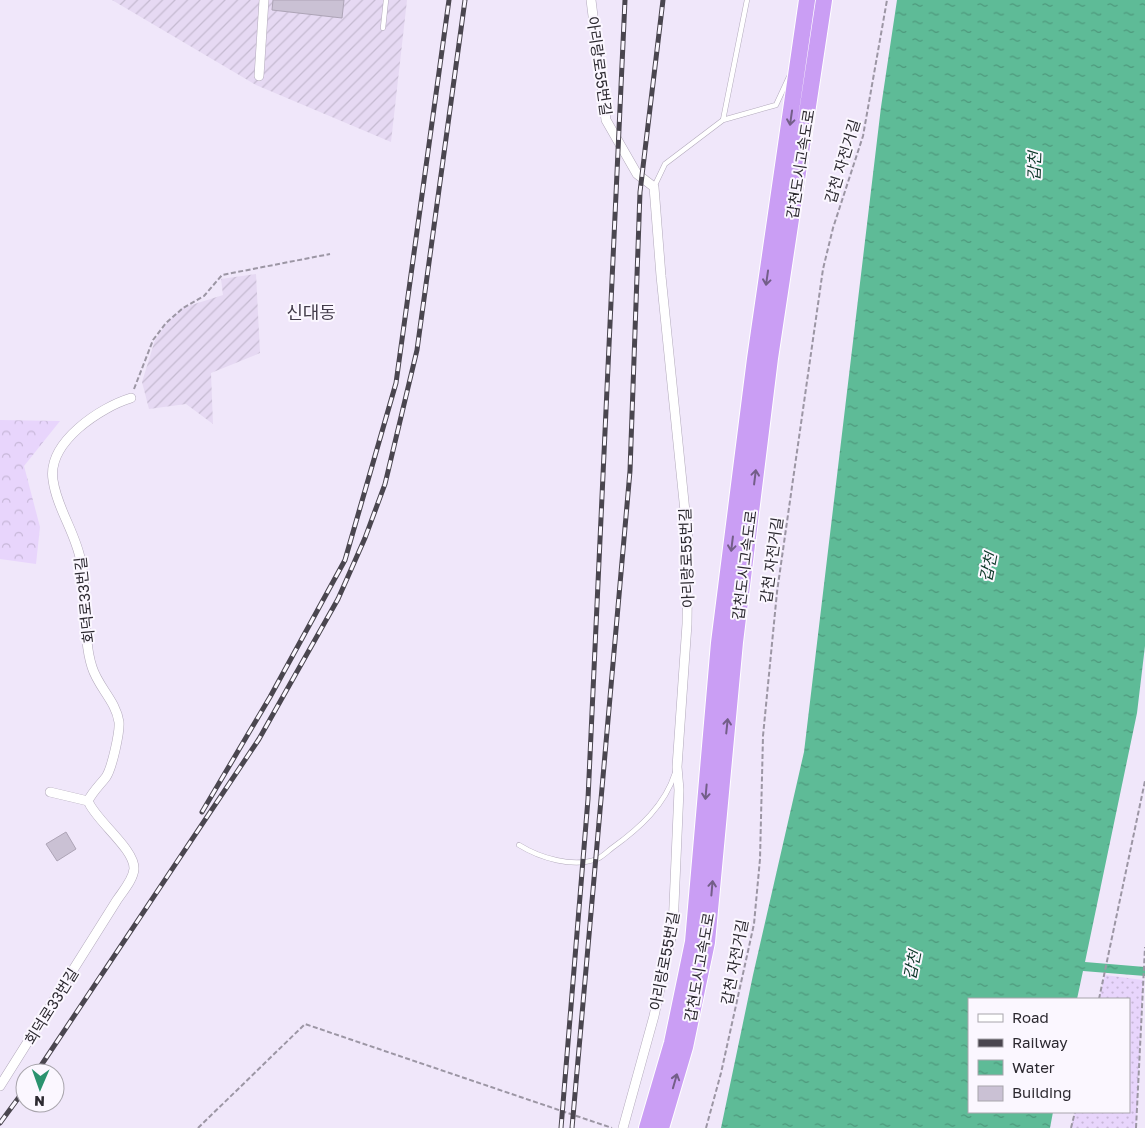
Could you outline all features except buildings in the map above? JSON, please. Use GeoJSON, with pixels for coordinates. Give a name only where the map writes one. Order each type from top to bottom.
{"type":"FeatureCollection","features":[{"type":"Feature","properties":{"kind":"highway","name":"갑천도시고속도로"},"geometry":{"type":"LineString","coordinates":[[647,1128],[672,1043],[693,942],[719,643],[755,358],[807,0]]}},
{"type":"Feature","properties":{"kind":"highway","name":"갑천도시고속도로"},"geometry":{"type":"LineString","coordinates":[[661,1128],[685,1047],[707,942],[735,642],[770,358],[824,0]]}},
{"type":"Feature","properties":{"kind":"street"},"geometry":{"type":"LineString","coordinates":[[259,76],[264,0]]}},
{"type":"Feature","properties":{"kind":"street","name":"아리랑로55번길"},"geometry":{"type":"LineString","coordinates":[[591,0],[606,120],[637,174],[654,187],[661,276],[688,541],[687,624],[677,767],[677,863],[672,928],[654,1016],[622,1128]]}},
{"type":"Feature","properties":{"kind":"street","name":"회덕로33번길"},"geometry":{"type":"LineString","coordinates":[[0,1086],[131,877],[134,868],[132,856],[106,827],[88,801],[94,790],[107,776],[118,736],[118,722],[113,703],[92,667],[81,562],[52,477],[60,449],[84,422],[106,408],[132,398]]}},
{"type":"Feature","properties":{"kind":"street"},"geometry":{"type":"LineString","coordinates":[[50,792],[88,801]]}},
{"type":"Feature","properties":{"kind":"lane"},"geometry":{"type":"LineString","coordinates":[[383,28],[386,0]]}},
{"type":"Feature","properties":{"kind":"lane"},"geometry":{"type":"LineString","coordinates":[[723,120],[747,0]]}},
{"type":"Feature","properties":{"kind":"lane"},"geometry":{"type":"LineString","coordinates":[[654,187],[665,164],[723,120],[776,105],[801,51]]}},
{"type":"Feature","properties":{"kind":"lane"},"geometry":{"type":"LineString","coordinates":[[519,846],[530,852],[557,861],[574,862],[597,859],[632,834],[655,810],[670,790],[677,767]]}},
{"type":"Feature","properties":{"kind":"path","name":"갑천 자전거길"},"geometry":{"type":"LineString","coordinates":[[706,1128],[725,1055],[754,924],[760,860],[763,736],[777,592],[822,278],[833,228],[863,136],[887,0]]}},
{"type":"Feature","properties":{"kind":"path"},"geometry":{"type":"LineString","coordinates":[[132,398],[153,340],[166,323],[184,308],[204,296],[222,274],[330,254]]}},
{"type":"Feature","properties":{"kind":"path"},"geometry":{"type":"LineString","coordinates":[[1099,998],[1145,781]]}},
{"type":"Feature","properties":{"kind":"path"},"geometry":{"type":"LineString","coordinates":[[1136,1128],[1145,947]]}},
{"type":"Feature","properties":{"kind":"path"},"geometry":{"type":"LineString","coordinates":[[198,1128],[305,1024],[612,1128]]}},
{"type":"Feature","properties":{"kind":"path"},"geometry":{"type":"LineString","coordinates":[[1141,1041],[1145,1039]]}},
{"type":"Feature","properties":{"kind":"path"},"geometry":{"type":"LineString","coordinates":[[1071,1128],[1075,1113]]}},
{"type":"Feature","properties":{"kind":"shaded area"},"geometry":{"type":"Polygon","coordinates":[[[112,0],[407,0],[391,142],[256,85],[112,0]]]}},
{"type":"Feature","properties":{"kind":"shaded area"},"geometry":{"type":"Polygon","coordinates":[[[256,274],[260,353],[211,373],[213,424],[186,404],[149,409],[142,382],[155,340],[167,323],[182,308],[223,295],[221,279],[256,274]]]}},
{"type":"Feature","properties":{"kind":"green space"},"geometry":{"type":"Polygon","coordinates":[[[0,420],[60,421],[24,466],[40,527],[36,564],[0,559],[0,420]]]}},
{"type":"Feature","properties":{"kind":"green space"},"geometry":{"type":"Polygon","coordinates":[[[1105,975],[1143,980],[1136,1128],[1071,1128],[1075,1113],[1130,1113],[1130,998],[1099,998],[1105,975]]]}},
{"type":"Feature","properties":{"kind":"water","name":"갑천"},"geometry":{"type":"Polygon","coordinates":[[[897,0],[1145,0],[1145,646],[1137,713],[1085,962],[1145,967],[1145,976],[1083,971],[1077,998],[968,998],[968,1113],[1053,1113],[1050,1128],[721,1128],[753,975],[804,752],[881,107],[897,0]]]}},
{"type":"Feature","properties":{"kind":"railway"},"geometry":{"type":"LineString","coordinates":[[202,812],[270,697],[345,560],[396,383],[449,0]]}},
{"type":"Feature","properties":{"kind":"railway"},"geometry":{"type":"LineString","coordinates":[[43,1063],[259,739],[338,599],[365,538],[385,484],[417,350],[465,0]]}},
{"type":"Feature","properties":{"kind":"railway"},"geometry":{"type":"LineString","coordinates":[[561,1128],[588,799],[625,0]]}},
{"type":"Feature","properties":{"kind":"railway"},"geometry":{"type":"LineString","coordinates":[[572,1128],[630,471],[640,192],[663,0]]}},
{"type":"Feature","properties":{"kind":"railway"},"geometry":{"type":"LineString","coordinates":[[0,1123],[15,1103]]}},
{"type":"Feature","properties":{"kind":"district","name":"신대동"},"geometry":{"type":"Point","coordinates":[311,312]}}]}
